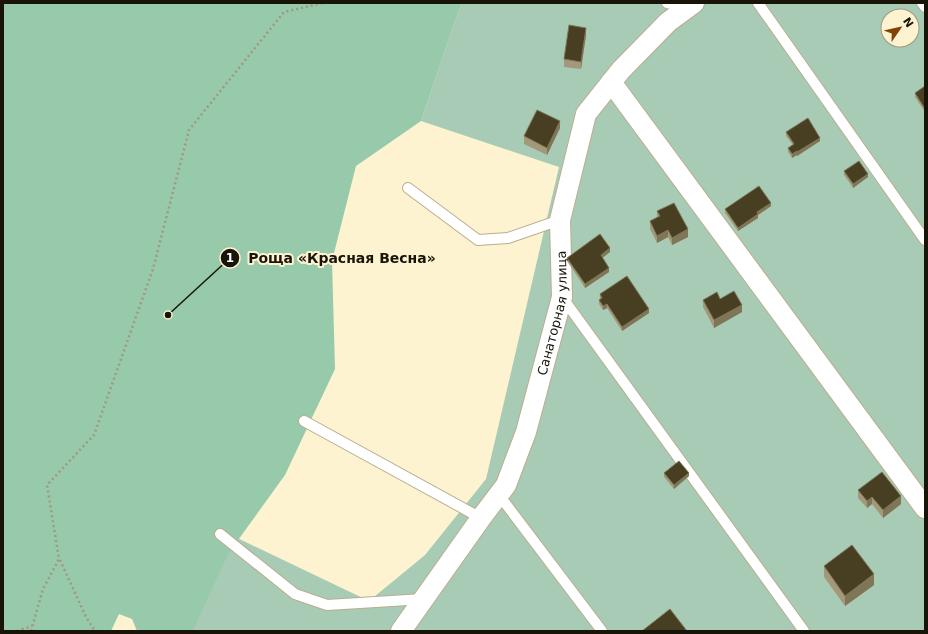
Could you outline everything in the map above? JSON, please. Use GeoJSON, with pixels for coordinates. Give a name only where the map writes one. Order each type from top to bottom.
{"type":"FeatureCollection","features":[{"type":"Feature","properties":{"kind":"street","name":"Санаторная улица"},"geometry":{"type":"LineString","coordinates":[[404,630],[424,599],[506,485],[526,432],[562,298],[560,220],[586,114],[621,70],[668,22],[691,5]]}},
{"type":"Feature","properties":{"kind":"street"},"geometry":{"type":"LineString","coordinates":[[612,82],[925,508]]}},
{"type":"Feature","properties":{"kind":"lane"},"geometry":{"type":"LineString","coordinates":[[667,3],[691,5]]}},
{"type":"Feature","properties":{"kind":"lane"},"geometry":{"type":"LineString","coordinates":[[758,3],[925,240]]}},
{"type":"Feature","properties":{"kind":"lane"},"geometry":{"type":"LineString","coordinates":[[922,3],[925,7]]}},
{"type":"Feature","properties":{"kind":"lane"},"geometry":{"type":"LineString","coordinates":[[408,188],[478,240],[508,238],[560,220]]}},
{"type":"Feature","properties":{"kind":"lane"},"geometry":{"type":"LineString","coordinates":[[562,298],[804,631]]}},
{"type":"Feature","properties":{"kind":"lane"},"geometry":{"type":"LineString","coordinates":[[304,420],[481,518]]}},
{"type":"Feature","properties":{"kind":"lane"},"geometry":{"type":"LineString","coordinates":[[499,494],[602,631]]}},
{"type":"Feature","properties":{"kind":"lane"},"geometry":{"type":"LineString","coordinates":[[220,534],[295,594],[327,605],[424,599]]}},
{"type":"Feature","properties":{"kind":"path"},"geometry":{"type":"LineString","coordinates":[[95,631],[86,616],[59,559],[47,485],[94,435],[153,269],[189,130],[284,12],[323,3]]}},
{"type":"Feature","properties":{"kind":"path"},"geometry":{"type":"LineString","coordinates":[[31,631],[42,589],[59,559]]}},
{"type":"Feature","properties":{"kind":"path"},"geometry":{"type":"LineString","coordinates":[[17,631],[32,626]]}},
{"type":"Feature","properties":{"kind":"green space"},"geometry":{"type":"Polygon","coordinates":[[[3,3],[462,3],[421,121],[356,166],[332,261],[335,369],[285,475],[228,554],[194,628],[194,631],[137,631],[132,619],[119,614],[111,631],[3,631],[3,3]]]}},
{"type":"Feature","properties":{"kind":"green space"},"geometry":{"type":"Polygon","coordinates":[[[462,3],[925,3],[925,631],[181,631],[149,496],[369,601],[425,555],[486,479],[559,167],[421,121],[462,3]]]}},
{"type":"Feature","properties":{"kind":"building"},"geometry":{"type":"Polygon","coordinates":[[[569,25],[586,28],[581,62],[564,59],[569,25]]]}},
{"type":"Feature","properties":{"kind":"building"},"geometry":{"type":"Polygon","coordinates":[[[925,86],[925,109],[915,93],[925,86]]]}},
{"type":"Feature","properties":{"kind":"building"},"geometry":{"type":"Polygon","coordinates":[[[537,110],[560,121],[547,148],[524,136],[537,110]]]}},
{"type":"Feature","properties":{"kind":"building"},"geometry":{"type":"Polygon","coordinates":[[[808,118],[820,138],[792,154],[788,148],[794,144],[786,132],[808,118]]]}},
{"type":"Feature","properties":{"kind":"building"},"geometry":{"type":"Polygon","coordinates":[[[859,161],[868,174],[853,184],[844,171],[859,161]]]}},
{"type":"Feature","properties":{"kind":"building"},"geometry":{"type":"Polygon","coordinates":[[[759,186],[771,203],[757,212],[758,214],[738,228],[725,209],[759,186]]]}},
{"type":"Feature","properties":{"kind":"building"},"geometry":{"type":"Polygon","coordinates":[[[674,203],[688,229],[672,238],[668,230],[657,236],[650,221],[660,216],[657,211],[674,203]]]}},
{"type":"Feature","properties":{"kind":"building"},"geometry":{"type":"Polygon","coordinates":[[[600,234],[610,248],[601,255],[609,268],[585,284],[567,258],[600,234]]]}},
{"type":"Feature","properties":{"kind":"building"},"geometry":{"type":"Polygon","coordinates":[[[627,276],[649,309],[622,327],[607,304],[603,306],[599,300],[602,298],[600,294],[627,276]]]}},
{"type":"Feature","properties":{"kind":"building"},"geometry":{"type":"Polygon","coordinates":[[[734,291],[742,305],[714,320],[703,300],[717,292],[720,299],[734,291]]]}},
{"type":"Feature","properties":{"kind":"building"},"geometry":{"type":"Polygon","coordinates":[[[679,461],[689,473],[674,485],[664,473],[679,461]]]}},
{"type":"Feature","properties":{"kind":"building"},"geometry":{"type":"Polygon","coordinates":[[[882,472],[901,496],[883,510],[872,497],[867,501],[858,490],[882,472]]]}},
{"type":"Feature","properties":{"kind":"building"},"geometry":{"type":"Polygon","coordinates":[[[852,545],[874,574],[845,596],[824,566],[852,545]]]}},
{"type":"Feature","properties":{"kind":"building"},"geometry":{"type":"Polygon","coordinates":[[[670,609],[687,631],[642,631],[670,609]]]}},
{"type":"Feature","properties":{"kind":"place","name":"Роща «Красная Весна»"},"geometry":{"type":"Point","coordinates":[168,315]}}]}
